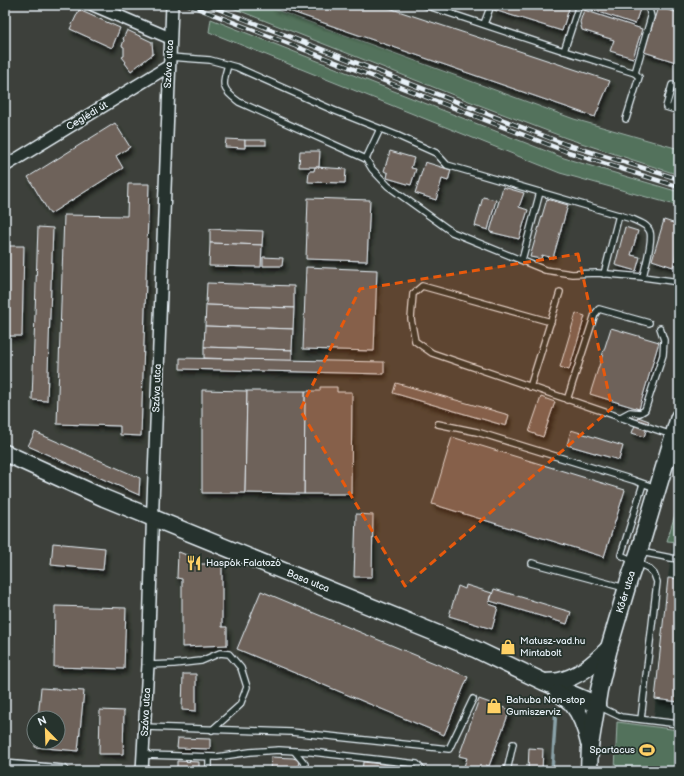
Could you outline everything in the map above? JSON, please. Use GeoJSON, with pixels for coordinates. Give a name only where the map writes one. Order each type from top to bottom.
{"type":"FeatureCollection","features":[{"type":"Feature","properties":{"kind":"street"},"geometry":{"type":"LineString","coordinates":[[93,5],[170,38]]}},
{"type":"Feature","properties":{"kind":"street","name":"Száva utca"},"geometry":{"type":"LineString","coordinates":[[142,771],[148,665],[172,5]]}},
{"type":"Feature","properties":{"kind":"street","name":"Ceglédi út"},"geometry":{"type":"LineString","coordinates":[[5,166],[169,61]]}},
{"type":"Feature","properties":{"kind":"street","name":"Kőér utca"},"geometry":{"type":"LineString","coordinates":[[589,771],[590,746],[599,690],[626,588],[637,556],[650,486],[673,436],[679,417]]}},
{"type":"Feature","properties":{"kind":"street","name":"Basa utca"},"geometry":{"type":"LineString","coordinates":[[5,453],[104,498],[475,649],[544,682],[597,705]]}},
{"type":"Feature","properties":{"kind":"street"},"geometry":{"type":"LineString","coordinates":[[544,682],[570,678],[595,663],[609,648]]}},
{"type":"Feature","properties":{"kind":"street","name":"Basa utca"},"geometry":{"type":"LineString","coordinates":[[544,682],[572,704],[586,729],[590,746]]}},
{"type":"Feature","properties":{"kind":"street"},"geometry":{"type":"LineString","coordinates":[[5,766],[62,771]]}},
{"type":"Feature","properties":{"kind":"lane"},"geometry":{"type":"LineString","coordinates":[[425,5],[634,73],[639,77],[626,119]]}},
{"type":"Feature","properties":{"kind":"lane"},"geometry":{"type":"LineString","coordinates":[[484,24],[491,5]]}},
{"type":"Feature","properties":{"kind":"lane"},"geometry":{"type":"LineString","coordinates":[[564,51],[579,5]]}},
{"type":"Feature","properties":{"kind":"lane"},"geometry":{"type":"LineString","coordinates":[[634,73],[651,17],[648,5]]}},
{"type":"Feature","properties":{"kind":"lane"},"geometry":{"type":"LineString","coordinates":[[169,61],[210,60],[236,67],[436,153],[448,165],[619,215],[644,224],[650,232],[651,242],[643,277]]}},
{"type":"Feature","properties":{"kind":"lane"},"geometry":{"type":"LineString","coordinates":[[228,65],[224,81],[225,88],[229,95],[239,102],[366,159],[372,169],[388,186],[452,232],[544,270],[572,274],[604,274],[643,277],[678,282],[679,275]]}},
{"type":"Feature","properties":{"kind":"lane"},"geometry":{"type":"LineString","coordinates":[[679,87],[672,85],[666,106],[679,110]]}},
{"type":"Feature","properties":{"kind":"lane"},"geometry":{"type":"LineString","coordinates":[[366,159],[380,129]]}},
{"type":"Feature","properties":{"kind":"lane"},"geometry":{"type":"LineString","coordinates":[[522,260],[540,192]]}},
{"type":"Feature","properties":{"kind":"lane"},"geometry":{"type":"LineString","coordinates":[[604,274],[619,215]]}},
{"type":"Feature","properties":{"kind":"lane"},"geometry":{"type":"LineString","coordinates":[[551,322],[422,286],[412,294],[411,319],[415,341],[432,353],[673,436]]}},
{"type":"Feature","properties":{"kind":"lane"},"geometry":{"type":"LineString","coordinates":[[530,387],[560,292]]}},
{"type":"Feature","properties":{"kind":"lane"},"geometry":{"type":"LineString","coordinates":[[567,400],[595,314],[599,309],[650,323]]}},
{"type":"Feature","properties":{"kind":"lane"},"geometry":{"type":"LineString","coordinates":[[620,418],[630,412],[640,413],[645,410],[663,355],[664,340],[660,328]]}},
{"type":"Feature","properties":{"kind":"lane"},"geometry":{"type":"LineString","coordinates":[[438,424],[477,432],[650,486]]}},
{"type":"Feature","properties":{"kind":"lane"},"geometry":{"type":"LineString","coordinates":[[637,556],[679,559]]}},
{"type":"Feature","properties":{"kind":"lane"},"geometry":{"type":"LineString","coordinates":[[637,556],[654,574],[657,582],[641,719]]}},
{"type":"Feature","properties":{"kind":"lane"},"geometry":{"type":"LineString","coordinates":[[532,563],[626,588]]}},
{"type":"Feature","properties":{"kind":"lane"},"geometry":{"type":"LineString","coordinates":[[148,665],[201,661],[220,653],[229,654],[241,668],[247,687],[240,705],[212,730]]}},
{"type":"Feature","properties":{"kind":"lane"},"geometry":{"type":"LineString","coordinates":[[145,727],[291,732],[449,749],[473,699]]}},
{"type":"Feature","properties":{"kind":"lane"},"geometry":{"type":"LineString","coordinates":[[597,705],[621,716],[679,724]]}},
{"type":"Feature","properties":{"kind":"lane"},"geometry":{"type":"LineString","coordinates":[[507,771],[512,744]]}},
{"type":"Feature","properties":{"kind":"lane"},"geometry":{"type":"LineString","coordinates":[[143,755],[217,758],[250,752],[280,750],[312,752],[418,764],[423,771]]}},
{"type":"Feature","properties":{"kind":"lane"},"geometry":{"type":"LineString","coordinates":[[295,752],[305,764],[305,771]]}},
{"type":"Feature","properties":{"kind":"lane"},"geometry":{"type":"LineString","coordinates":[[209,757],[209,771]]}},
{"type":"Feature","properties":{"kind":"highlighted area"},"geometry":{"type":"Polygon","coordinates":[[[578,254],[612,408],[405,586],[300,410],[360,289],[578,254]]]}},
{"type":"Feature","properties":{"kind":"shaded area"},"geometry":{"type":"Polygon","coordinates":[[[5,5],[225,5],[566,138],[679,175],[679,192],[564,158],[211,20],[209,32],[560,173],[679,206],[679,501],[667,541],[673,542],[654,717],[679,718],[679,730],[618,722],[615,771],[5,771],[5,5]]]}},
{"type":"Feature","properties":{"kind":"shaded area"},"geometry":{"type":"Polygon","coordinates":[[[263,5],[679,5],[679,149],[574,119],[263,5]]]}},
{"type":"Feature","properties":{"kind":"green space"},"geometry":{"type":"Polygon","coordinates":[[[225,5],[263,5],[574,119],[679,149],[679,175],[566,138],[225,5]]]}},
{"type":"Feature","properties":{"kind":"green space"},"geometry":{"type":"Polygon","coordinates":[[[211,19],[564,158],[679,192],[679,206],[560,173],[209,32],[211,19]]]}},
{"type":"Feature","properties":{"kind":"green space"},"geometry":{"type":"Polygon","coordinates":[[[679,501],[679,542],[667,541],[679,501]]]}},
{"type":"Feature","properties":{"kind":"green space","name":"Spartacus"},"geometry":{"type":"Polygon","coordinates":[[[617,722],[679,730],[679,771],[615,771],[617,722]]]}},
{"type":"Feature","properties":{"kind":"building"},"geometry":{"type":"Polygon","coordinates":[[[272,5],[325,5],[335,9],[337,5],[380,5],[610,81],[595,117],[272,5]]]}},
{"type":"Feature","properties":{"kind":"building"},"geometry":{"type":"Polygon","coordinates":[[[496,5],[570,5],[562,31],[494,10],[496,5]]]}},
{"type":"Feature","properties":{"kind":"building"},"geometry":{"type":"Polygon","coordinates":[[[585,5],[629,5],[640,9],[635,24],[584,7],[585,5]]]}},
{"type":"Feature","properties":{"kind":"building"},"geometry":{"type":"Polygon","coordinates":[[[658,7],[679,13],[679,63],[644,52],[658,7]]]}},
{"type":"Feature","properties":{"kind":"building"},"geometry":{"type":"Polygon","coordinates":[[[79,10],[120,28],[112,48],[70,29],[79,10]]]}},
{"type":"Feature","properties":{"kind":"building"},"geometry":{"type":"Polygon","coordinates":[[[584,10],[642,29],[633,58],[610,51],[614,40],[582,30],[580,22],[584,10]]]}},
{"type":"Feature","properties":{"kind":"building"},"geometry":{"type":"Polygon","coordinates":[[[127,30],[152,42],[153,54],[131,71],[122,57],[124,56],[124,47],[122,46],[123,39],[127,30]]]}},
{"type":"Feature","properties":{"kind":"building"},"geometry":{"type":"Polygon","coordinates":[[[667,89],[679,93],[679,102],[664,98],[667,89]]]}},
{"type":"Feature","properties":{"kind":"building"},"geometry":{"type":"Polygon","coordinates":[[[115,123],[130,147],[116,156],[123,168],[50,214],[28,177],[115,123]]]}},
{"type":"Feature","properties":{"kind":"building"},"geometry":{"type":"Polygon","coordinates":[[[226,139],[245,140],[245,148],[225,147],[226,139]]]}},
{"type":"Feature","properties":{"kind":"building"},"geometry":{"type":"Polygon","coordinates":[[[245,140],[266,140],[266,145],[245,145],[245,140]]]}},
{"type":"Feature","properties":{"kind":"building"},"geometry":{"type":"Polygon","coordinates":[[[300,151],[320,151],[319,167],[299,167],[300,151]]]}},
{"type":"Feature","properties":{"kind":"building"},"geometry":{"type":"Polygon","coordinates":[[[390,151],[414,158],[411,168],[416,169],[411,185],[387,178],[388,173],[384,171],[390,151]]]}},
{"type":"Feature","properties":{"kind":"building"},"geometry":{"type":"Polygon","coordinates":[[[425,162],[451,170],[448,181],[442,179],[436,200],[415,193],[425,162]]]}},
{"type":"Feature","properties":{"kind":"building"},"geometry":{"type":"Polygon","coordinates":[[[315,167],[346,169],[345,183],[308,182],[309,171],[314,171],[315,167]]]}},
{"type":"Feature","properties":{"kind":"building"},"geometry":{"type":"Polygon","coordinates":[[[128,184],[149,184],[141,436],[120,435],[120,426],[57,424],[64,215],[127,216],[128,184]]]}},
{"type":"Feature","properties":{"kind":"building"},"geometry":{"type":"Polygon","coordinates":[[[503,187],[524,193],[519,207],[528,210],[519,239],[490,232],[503,187]]]}},
{"type":"Feature","properties":{"kind":"building"},"geometry":{"type":"Polygon","coordinates":[[[483,197],[496,200],[488,230],[475,226],[483,197]]]}},
{"type":"Feature","properties":{"kind":"building"},"geometry":{"type":"Polygon","coordinates":[[[308,198],[370,200],[367,261],[306,259],[308,198]]]}},
{"type":"Feature","properties":{"kind":"building"},"geometry":{"type":"Polygon","coordinates":[[[547,199],[568,205],[553,258],[542,255],[541,259],[530,257],[547,199]]]}},
{"type":"Feature","properties":{"kind":"building"},"geometry":{"type":"Polygon","coordinates":[[[664,220],[679,225],[679,244],[673,267],[652,260],[664,220]]]}},
{"type":"Feature","properties":{"kind":"building"},"geometry":{"type":"Polygon","coordinates":[[[38,227],[53,228],[47,401],[32,400],[38,227]]]}},
{"type":"Feature","properties":{"kind":"building"},"geometry":{"type":"Polygon","coordinates":[[[625,227],[638,231],[631,255],[640,257],[636,271],[615,265],[625,227]]]}},
{"type":"Feature","properties":{"kind":"building"},"geometry":{"type":"Polygon","coordinates":[[[210,229],[263,231],[262,245],[210,243],[210,229]]]}},
{"type":"Feature","properties":{"kind":"building"},"geometry":{"type":"Polygon","coordinates":[[[210,243],[262,245],[261,267],[209,266],[210,243]]]}},
{"type":"Feature","properties":{"kind":"building"},"geometry":{"type":"Polygon","coordinates":[[[5,246],[24,246],[22,336],[5,336],[5,246]]]}},
{"type":"Feature","properties":{"kind":"building"},"geometry":{"type":"Polygon","coordinates":[[[263,257],[283,258],[282,266],[263,266],[263,257]]]}},
{"type":"Feature","properties":{"kind":"building"},"geometry":{"type":"Polygon","coordinates":[[[306,267],[377,270],[374,351],[303,349],[306,267]]]}},
{"type":"Feature","properties":{"kind":"building"},"geometry":{"type":"Polygon","coordinates":[[[207,283],[294,286],[294,308],[206,305],[207,283]]]}},
{"type":"Feature","properties":{"kind":"building"},"geometry":{"type":"Polygon","coordinates":[[[206,305],[294,308],[293,329],[205,326],[206,305]]]}},
{"type":"Feature","properties":{"kind":"building"},"geometry":{"type":"Polygon","coordinates":[[[576,313],[585,316],[569,370],[560,367],[576,313]]]}},
{"type":"Feature","properties":{"kind":"building"},"geometry":{"type":"Polygon","coordinates":[[[205,326],[293,329],[292,350],[204,347],[205,326]]]}},
{"type":"Feature","properties":{"kind":"building"},"geometry":{"type":"Polygon","coordinates":[[[611,328],[659,342],[639,409],[590,394],[611,328]]]}},
{"type":"Feature","properties":{"kind":"building"},"geometry":{"type":"Polygon","coordinates":[[[204,347],[292,350],[292,361],[204,358],[204,347]]]}},
{"type":"Feature","properties":{"kind":"building"},"geometry":{"type":"Polygon","coordinates":[[[180,358],[384,362],[384,374],[180,369],[180,358]]]}},
{"type":"Feature","properties":{"kind":"building"},"geometry":{"type":"Polygon","coordinates":[[[396,383],[509,415],[506,426],[393,393],[396,383]]]}},
{"type":"Feature","properties":{"kind":"building"},"geometry":{"type":"Polygon","coordinates":[[[320,387],[337,387],[337,392],[352,392],[351,494],[304,494],[305,391],[320,391],[320,387]]]}},
{"type":"Feature","properties":{"kind":"building"},"geometry":{"type":"Polygon","coordinates":[[[202,390],[247,391],[245,493],[202,493],[202,390]]]}},
{"type":"Feature","properties":{"kind":"building"},"geometry":{"type":"Polygon","coordinates":[[[247,391],[305,391],[304,494],[245,493],[247,391]]]}},
{"type":"Feature","properties":{"kind":"building"},"geometry":{"type":"Polygon","coordinates":[[[541,397],[555,402],[543,437],[529,432],[541,397]]]}},
{"type":"Feature","properties":{"kind":"building"},"geometry":{"type":"Polygon","coordinates":[[[638,417],[649,421],[644,437],[632,433],[638,417]]]}},
{"type":"Feature","properties":{"kind":"building"},"geometry":{"type":"Polygon","coordinates":[[[571,430],[623,446],[619,460],[567,445],[571,430]]]}},
{"type":"Feature","properties":{"kind":"building"},"geometry":{"type":"Polygon","coordinates":[[[35,432],[140,478],[139,495],[28,446],[35,432]]]}},
{"type":"Feature","properties":{"kind":"building"},"geometry":{"type":"Polygon","coordinates":[[[452,437],[625,490],[604,557],[432,504],[452,437]]]}},
{"type":"Feature","properties":{"kind":"building"},"geometry":{"type":"Polygon","coordinates":[[[356,514],[373,515],[372,577],[354,577],[356,514]]]}},
{"type":"Feature","properties":{"kind":"building"},"geometry":{"type":"Polygon","coordinates":[[[53,543],[105,548],[103,570],[51,565],[53,543]]]}},
{"type":"Feature","properties":{"kind":"building"},"geometry":{"type":"Polygon","coordinates":[[[179,552],[199,560],[199,564],[222,564],[222,627],[227,627],[227,645],[182,647],[182,579],[177,578],[179,552]]]}},
{"type":"Feature","properties":{"kind":"building"},"geometry":{"type":"Polygon","coordinates":[[[668,578],[679,579],[679,702],[655,699],[668,578]]]}},
{"type":"Feature","properties":{"kind":"building"},"geometry":{"type":"Polygon","coordinates":[[[466,585],[492,593],[489,604],[498,607],[492,629],[449,616],[458,586],[465,589],[466,585]]]}},
{"type":"Feature","properties":{"kind":"building"},"geometry":{"type":"Polygon","coordinates":[[[494,589],[571,612],[567,624],[490,601],[494,589]]]}},
{"type":"Feature","properties":{"kind":"building"},"geometry":{"type":"Polygon","coordinates":[[[261,591],[468,677],[444,735],[237,649],[261,591]]]}},
{"type":"Feature","properties":{"kind":"building"},"geometry":{"type":"Polygon","coordinates":[[[55,606],[126,608],[124,669],[54,667],[55,606]]]}},
{"type":"Feature","properties":{"kind":"building"},"geometry":{"type":"Polygon","coordinates":[[[183,674],[196,674],[196,711],[182,710],[183,674]]]}},
{"type":"Feature","properties":{"kind":"building"},"geometry":{"type":"Polygon","coordinates":[[[41,688],[84,691],[78,751],[66,750],[66,710],[39,710],[41,688]]]}},
{"type":"Feature","properties":{"kind":"building"},"geometry":{"type":"Polygon","coordinates":[[[479,699],[510,710],[489,766],[486,765],[484,771],[455,771],[457,767],[463,769],[467,758],[459,756],[479,699]]]}},
{"type":"Feature","properties":{"kind":"building"},"geometry":{"type":"Polygon","coordinates":[[[100,710],[124,711],[123,754],[99,754],[100,710]]]}},
{"type":"Feature","properties":{"kind":"building"},"geometry":{"type":"Polygon","coordinates":[[[178,738],[210,739],[210,749],[177,748],[178,738]]]}},
{"type":"Feature","properties":{"kind":"building"},"geometry":{"type":"Polygon","coordinates":[[[529,748],[543,749],[542,771],[528,771],[529,748]]]}},
{"type":"Feature","properties":{"kind":"building"},"geometry":{"type":"Polygon","coordinates":[[[271,757],[293,758],[299,760],[298,771],[270,771],[271,757]]]}},
{"type":"Feature","properties":{"kind":"building"},"geometry":{"type":"Polygon","coordinates":[[[177,761],[199,762],[199,771],[177,771],[177,761]]]}},
{"type":"Feature","properties":{"kind":"building"},"geometry":{"type":"Polygon","coordinates":[[[363,762],[410,767],[409,771],[362,771],[363,762]]]}},
{"type":"Feature","properties":{"kind":"waterway"},"geometry":{"type":"LineString","coordinates":[[552,771],[556,708]]}},
{"type":"Feature","properties":{"kind":"railway"},"geometry":{"type":"LineString","coordinates":[[189,5],[565,151],[679,187]]}},
{"type":"Feature","properties":{"kind":"railway"},"geometry":{"type":"LineString","coordinates":[[208,5],[565,144],[679,179]]}},
{"type":"Feature","properties":{"kind":"place","name":"Haspók Falatozó"},"geometry":{"type":"Point","coordinates":[194,563]}},
{"type":"Feature","properties":{"kind":"place","name":"Matusz-vad.hu Mintabolt"},"geometry":{"type":"Point","coordinates":[508,647]}},
{"type":"Feature","properties":{"kind":"place","name":"Bahuba Non-stop Gumiszerviz"},"geometry":{"type":"Point","coordinates":[494,706]}},
{"type":"Feature","properties":{"kind":"place","name":"Spartacus"},"geometry":{"type":"Point","coordinates":[647,750]}}]}
